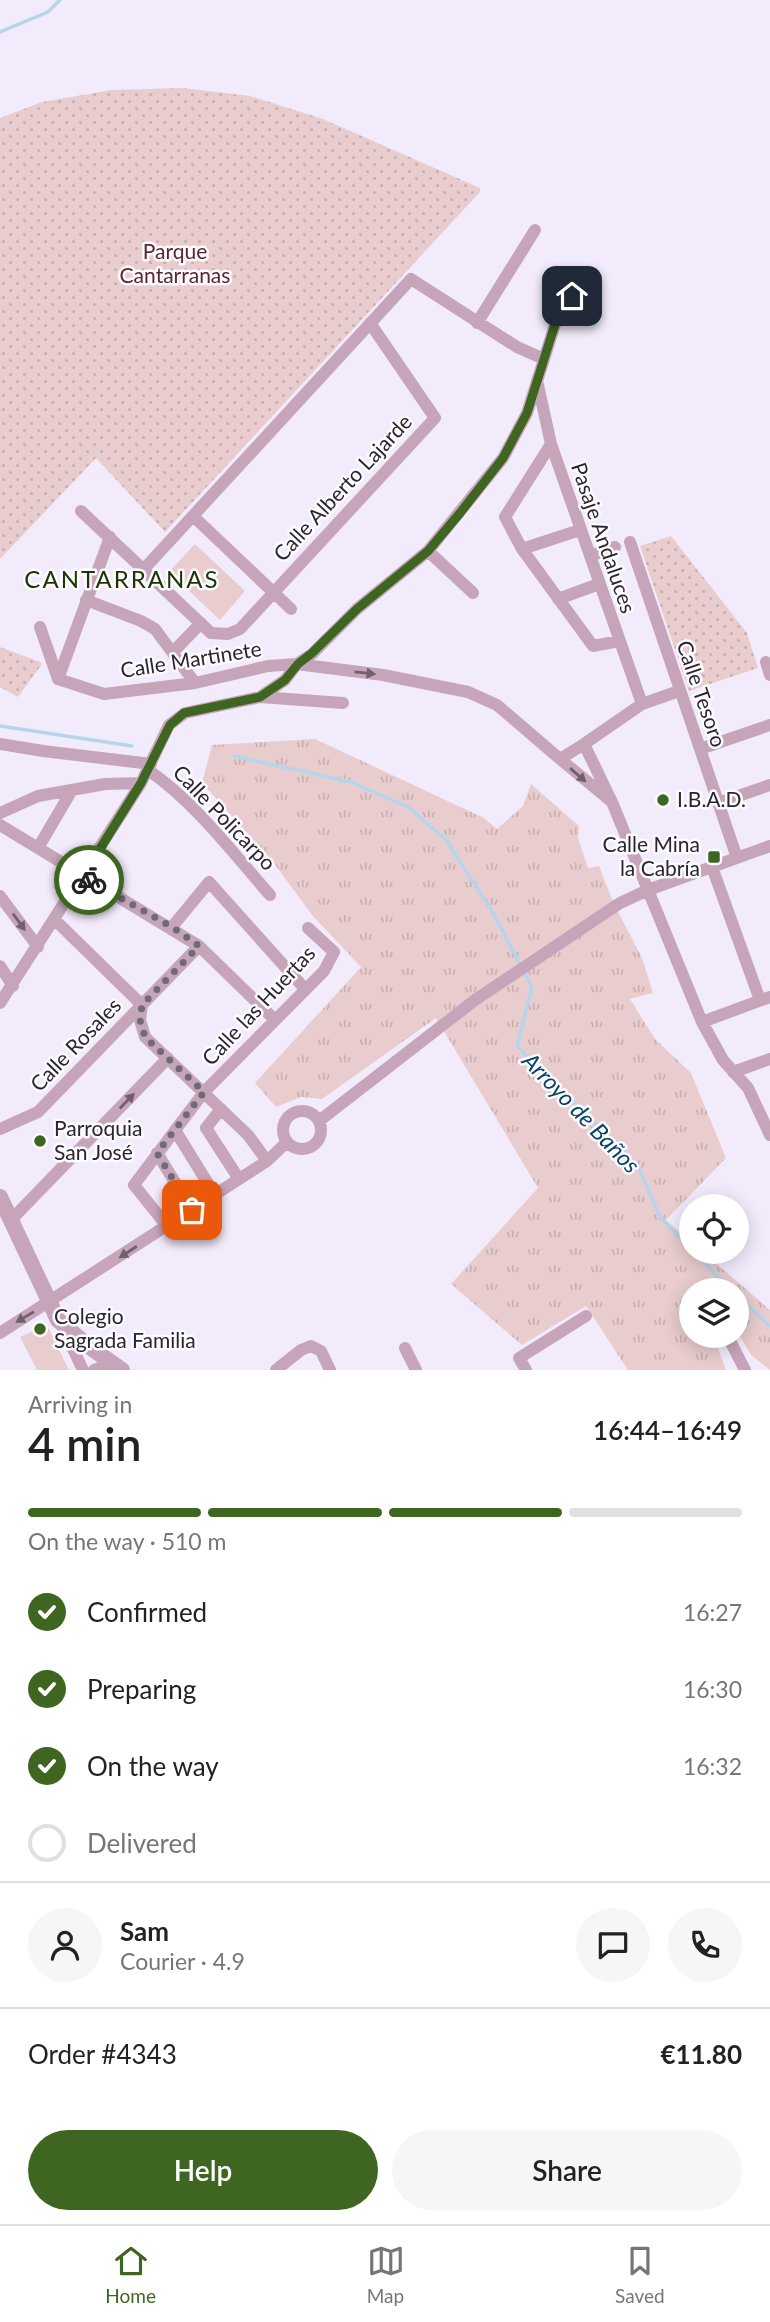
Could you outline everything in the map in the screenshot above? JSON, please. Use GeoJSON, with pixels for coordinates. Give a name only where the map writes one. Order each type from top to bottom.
{"type":"FeatureCollection","features":[{"type":"Feature","properties":{"kind":"street"},"geometry":{"type":"LineString","coordinates":[[477,323],[535,230]]}},
{"type":"Feature","properties":{"kind":"street"},"geometry":{"type":"LineString","coordinates":[[260,697],[285,680],[298,664],[357,609],[428,551],[503,458],[527,413],[557,318],[586,273]]}},
{"type":"Feature","properties":{"kind":"street"},"geometry":{"type":"LineString","coordinates":[[144,569],[411,279],[477,323],[517,347],[544,359]]}},
{"type":"Feature","properties":{"kind":"street","name":"Calle Alberto Lajarde"},"geometry":{"type":"LineString","coordinates":[[201,623],[211,633],[228,634],[240,629],[435,418],[370,323]]}},
{"type":"Feature","properties":{"kind":"street","name":"Pasaje Andaluces"},"geometry":{"type":"LineString","coordinates":[[537,382],[551,444],[642,704]]}},
{"type":"Feature","properties":{"kind":"street"},"geometry":{"type":"LineString","coordinates":[[551,444],[505,517],[522,549],[593,646],[619,641]]}},
{"type":"Feature","properties":{"kind":"street"},"geometry":{"type":"LineString","coordinates":[[81,510],[201,623],[173,652]]}},
{"type":"Feature","properties":{"kind":"street"},"geometry":{"type":"LineString","coordinates":[[193,516],[291,609]]}},
{"type":"Feature","properties":{"kind":"street"},"geometry":{"type":"LineString","coordinates":[[522,549],[580,530]]}},
{"type":"Feature","properties":{"kind":"street"},"geometry":{"type":"LineString","coordinates":[[58,679],[110,537]]}},
{"type":"Feature","properties":{"kind":"street","name":"Calle Tesoro"},"geometry":{"type":"LineString","coordinates":[[630,542],[737,858]]}},
{"type":"Feature","properties":{"kind":"street"},"geometry":{"type":"LineString","coordinates":[[590,556],[615,547]]}},
{"type":"Feature","properties":{"kind":"street"},"geometry":{"type":"LineString","coordinates":[[428,551],[473,593]]}},
{"type":"Feature","properties":{"kind":"street"},"geometry":{"type":"LineString","coordinates":[[558,599],[599,584]]}},
{"type":"Feature","properties":{"kind":"street"},"geometry":{"type":"LineString","coordinates":[[86,600],[155,629],[195,683]]}},
{"type":"Feature","properties":{"kind":"street"},"geometry":{"type":"LineString","coordinates":[[40,627],[58,679]]}},
{"type":"Feature","properties":{"kind":"street","name":"Calle Martinete"},"geometry":{"type":"LineString","coordinates":[[58,679],[104,694],[195,683],[268,666],[298,664],[383,675],[468,692],[497,705],[612,803]]}},
{"type":"Feature","properties":{"kind":"street"},"geometry":{"type":"LineString","coordinates":[[560,759],[642,704],[679,691]]}},
{"type":"Feature","properties":{"kind":"street"},"geometry":{"type":"LineString","coordinates":[[0,1003],[141,783],[170,725],[184,713],[260,697],[343,703]]}},
{"type":"Feature","properties":{"kind":"street"},"geometry":{"type":"LineString","coordinates":[[700,750],[770,725]]}},
{"type":"Feature","properties":{"kind":"street"},"geometry":{"type":"LineString","coordinates":[[0,744],[149,767]]}},
{"type":"Feature","properties":{"kind":"street"},"geometry":{"type":"LineString","coordinates":[[584,744],[612,803],[702,1023],[723,1060],[748,1088],[768,1126]]}},
{"type":"Feature","properties":{"kind":"street","name":"Calle Policarpo"},"geometry":{"type":"LineString","coordinates":[[149,767],[206,823],[270,895]]}},
{"type":"Feature","properties":{"kind":"street"},"geometry":{"type":"LineString","coordinates":[[0,813],[38,796],[105,784],[141,783]]}},
{"type":"Feature","properties":{"kind":"street"},"geometry":{"type":"LineString","coordinates":[[718,803],[770,785]]}},
{"type":"Feature","properties":{"kind":"street"},"geometry":{"type":"LineString","coordinates":[[38,848],[72,790]]}},
{"type":"Feature","properties":{"kind":"street"},"geometry":{"type":"LineString","coordinates":[[0,825],[172,927],[199,946],[274,1019]]}},
{"type":"Feature","properties":{"kind":"street"},"geometry":{"type":"LineString","coordinates":[[319,1121],[475,1000],[620,903],[737,858],[769,850]]}},
{"type":"Feature","properties":{"kind":"street"},"geometry":{"type":"LineString","coordinates":[[702,1023],[765,998],[712,867]]}},
{"type":"Feature","properties":{"kind":"street"},"geometry":{"type":"LineString","coordinates":[[172,927],[209,882],[305,989]]}},
{"type":"Feature","properties":{"kind":"street"},"geometry":{"type":"LineString","coordinates":[[0,896],[38,947]]}},
{"type":"Feature","properties":{"kind":"street"},"geometry":{"type":"LineString","coordinates":[[55,920],[142,1005],[140,1020],[145,1037],[248,1135],[267,1161]]}},
{"type":"Feature","properties":{"kind":"street","name":"Calle las Huertas"},"geometry":{"type":"LineString","coordinates":[[167,1226],[134,1185],[204,1092],[324,971],[334,953],[309,928]]}},
{"type":"Feature","properties":{"kind":"street","name":"Calle Rosales"},"geometry":{"type":"LineString","coordinates":[[0,1129],[38,1112],[199,946]]}},
{"type":"Feature","properties":{"kind":"street"},"geometry":{"type":"LineString","coordinates":[[0,966],[13,986]]}},
{"type":"Feature","properties":{"kind":"street"},"geometry":{"type":"LineString","coordinates":[[83,1370],[4,1207],[168,1058]]}},
{"type":"Feature","properties":{"kind":"street"},"geometry":{"type":"LineString","coordinates":[[733,1072],[770,1059]]}},
{"type":"Feature","properties":{"kind":"street"},"geometry":{"type":"LineString","coordinates":[[221,1109],[206,1128],[239,1179]]}},
{"type":"Feature","properties":{"kind":"street"},"geometry":{"type":"LineString","coordinates":[[305,1110],[319,1121],[322,1133],[314,1146],[299,1149],[286,1142],[283,1127],[290,1114],[305,1110]]}},
{"type":"Feature","properties":{"kind":"street"},"geometry":{"type":"LineString","coordinates":[[175,1130],[215,1195]]}},
{"type":"Feature","properties":{"kind":"street"},"geometry":{"type":"LineString","coordinates":[[0,1333],[267,1161],[286,1142]]}},
{"type":"Feature","properties":{"kind":"street"},"geometry":{"type":"LineString","coordinates":[[157,1153],[192,1210]]}},
{"type":"Feature","properties":{"kind":"street"},"geometry":{"type":"LineString","coordinates":[[526,1370],[519,1358],[586,1316]]}},
{"type":"Feature","properties":{"kind":"street"},"geometry":{"type":"LineString","coordinates":[[58,1320],[117,1367]]}},
{"type":"Feature","properties":{"kind":"street"},"geometry":{"type":"LineString","coordinates":[[276,1370],[301,1350],[311,1346],[321,1351],[330,1370]]}},
{"type":"Feature","properties":{"kind":"street"},"geometry":{"type":"LineString","coordinates":[[405,1348],[416,1370]]}},
{"type":"Feature","properties":{"kind":"street"},"geometry":{"type":"LineString","coordinates":[[734,1348],[745,1370]]}},
{"type":"Feature","properties":{"kind":"street"},"geometry":{"type":"LineString","coordinates":[[94,1370],[117,1367]]}},
{"type":"Feature","properties":{"kind":"green space","name":"Parque Cantarranas"},"geometry":{"type":"Polygon","coordinates":[[[183,88],[250,96],[323,119],[480,188],[480,192],[165,532],[96,458],[0,559],[0,118],[42,102],[112,90],[183,88]]]}},
{"type":"Feature","properties":{"kind":"green space"},"geometry":{"type":"Polygon","coordinates":[[[671,536],[747,633],[758,668],[689,691],[640,546],[671,536]]]}},
{"type":"Feature","properties":{"kind":"green space"},"geometry":{"type":"Polygon","coordinates":[[[195,544],[245,591],[220,620],[169,572],[195,544]]]}},
{"type":"Feature","properties":{"kind":"green space"},"geometry":{"type":"Polygon","coordinates":[[[0,647],[42,664],[18,697],[0,687],[0,647]]]}},
{"type":"Feature","properties":{"kind":"green space"},"geometry":{"type":"Polygon","coordinates":[[[315,739],[484,818],[497,829],[523,806],[531,784],[579,826],[578,838],[588,868],[599,866],[613,902],[642,958],[653,993],[630,999],[655,1039],[691,1073],[726,1158],[691,1194],[679,1194],[679,1207],[666,1220],[679,1231],[679,1264],[717,1264],[733,1278],[679,1278],[679,1348],[718,1348],[726,1370],[628,1370],[586,1306],[522,1345],[451,1284],[538,1188],[436,1018],[322,1099],[301,1097],[276,1107],[255,1083],[361,967],[312,915],[271,859],[202,783],[212,745],[315,739]]]}},
{"type":"Feature","properties":{"kind":"green space"},"geometry":{"type":"Polygon","coordinates":[[[749,1292],[770,1310],[770,1370],[751,1355],[747,1348],[749,1292]]]}},
{"type":"Feature","properties":{"kind":"green space"},"geometry":{"type":"Polygon","coordinates":[[[47,1325],[69,1370],[37,1370],[20,1337],[47,1325]]]}},
{"type":"Feature","properties":{"kind":"waterway","name":"Arroyo de Baños"},"geometry":{"type":"LineString","coordinates":[[0,32],[48,12],[60,0]]}},
{"type":"Feature","properties":{"kind":"waterway","name":"Arroyo de Baños"},"geometry":{"type":"LineString","coordinates":[[0,726],[132,746]]}},
{"type":"Feature","properties":{"kind":"waterway","name":"Arroyo de Baños"},"geometry":{"type":"LineString","coordinates":[[234,756],[351,782],[408,807],[446,840],[493,913],[532,987],[517,1046],[638,1166],[660,1217],[679,1237]]}},
{"type":"Feature","properties":{"kind":"waterway","name":"Arroyo de Baños"},"geometry":{"type":"LineString","coordinates":[[706,1264],[719,1278]]}},
{"type":"Feature","properties":{"kind":"waterway","name":"Arroyo de Baños"},"geometry":{"type":"LineString","coordinates":[[749,1306],[770,1326]]}},
{"type":"Feature","properties":{"kind":"way so far"},"geometry":{"type":"LineString","coordinates":[[89,880],[172,927],[199,946],[142,1005],[140,1020],[145,1037],[204,1092],[157,1153],[192,1210]]}},
{"type":"Feature","properties":{"kind":"place","name":"I.B.A.D."},"geometry":{"type":"Point","coordinates":[663,800]}},
{"type":"Feature","properties":{"kind":"place","name":"Calle Mina la Cabría"},"geometry":{"type":"Point","coordinates":[714,857]}},
{"type":"Feature","properties":{"kind":"place","name":"Parroquia San José"},"geometry":{"type":"Point","coordinates":[40,1141]}},
{"type":"Feature","properties":{"kind":"place","name":"Colegio Sagrada Familia"},"geometry":{"type":"Point","coordinates":[40,1329]}},
{"type":"Feature","properties":{"kind":"district","name":"CANTARRANAS"},"geometry":{"type":"Point","coordinates":[122,580]}},
{"type":"Feature","properties":{"kind":"route"},"geometry":{"type":"LineString","coordinates":[[89,880],[83,876],[141,783],[170,725],[184,713],[260,697],[285,680],[298,664],[357,609],[428,551],[460,513],[503,458],[527,413],[557,318],[572,296]]}}]}
